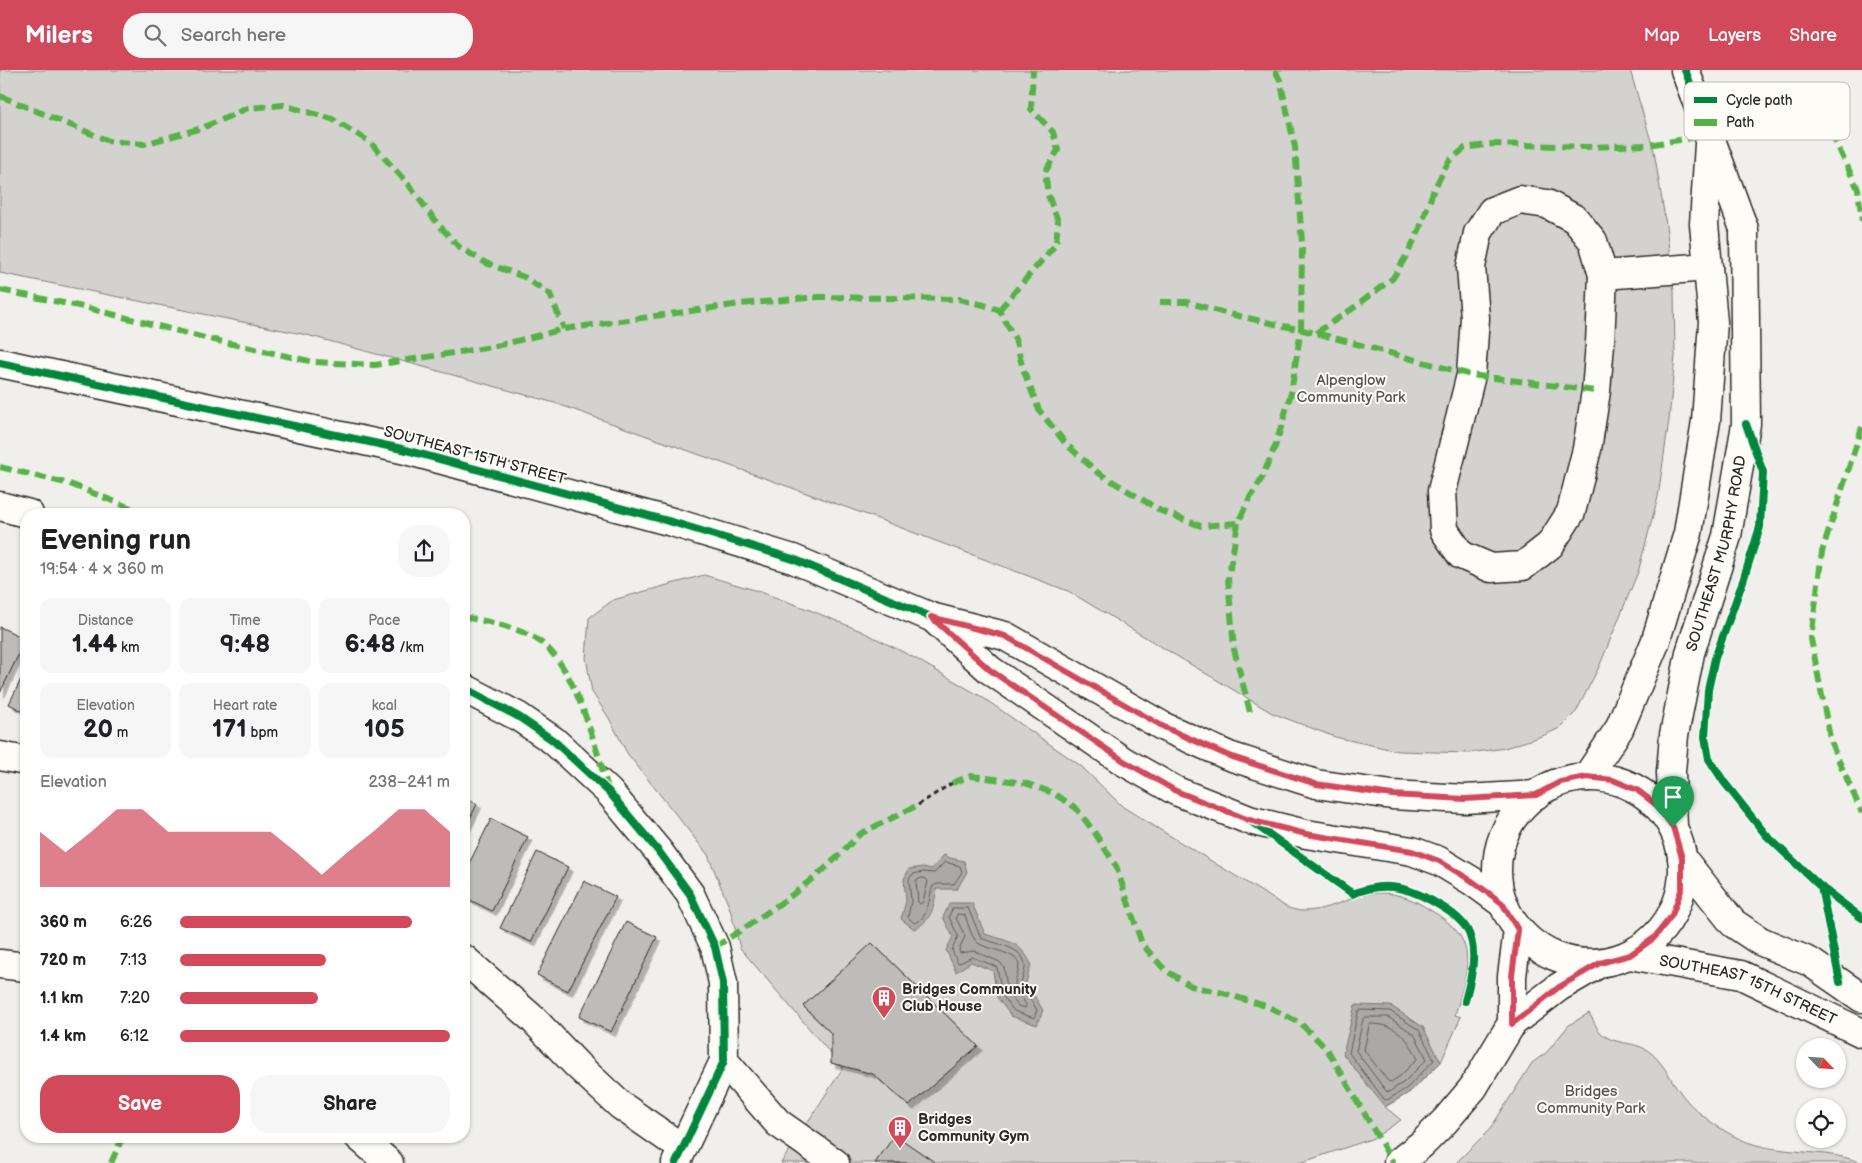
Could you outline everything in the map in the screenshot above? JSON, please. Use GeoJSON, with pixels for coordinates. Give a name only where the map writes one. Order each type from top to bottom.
{"type":"FeatureCollection","features":[{"type":"Feature","properties":{"kind":"main road","name":"SOUTHEAST MURPHY ROAD"},"geometry":{"type":"LineString","coordinates":[[1685,70],[1690,82]]}},
{"type":"Feature","properties":{"kind":"main road","name":"SOUTHEAST MURPHY ROAD"},"geometry":{"type":"LineString","coordinates":[[1587,777],[1619,729],[1655,644],[1688,533],[1706,422],[1713,322],[1704,224],[1710,140]]}},
{"type":"Feature","properties":{"kind":"main road","name":"SOUTHEAST MURPHY ROAD"},"geometry":{"type":"LineString","coordinates":[[1673,827],[1670,772],[1674,734],[1690,653],[1727,536],[1746,424],[1744,229],[1712,140]]}},
{"type":"Feature","properties":{"kind":"main road"},"geometry":{"type":"LineString","coordinates":[[1520,200],[1547,204],[1575,219],[1581,226],[1593,241],[1604,275],[1596,391],[1587,449],[1571,512],[1550,545],[1522,566],[1491,568],[1461,555],[1444,530],[1442,491],[1471,375],[1474,318],[1471,267],[1478,233],[1492,211],[1520,200]]}},
{"type":"Feature","properties":{"kind":"main road"},"geometry":{"type":"LineString","coordinates":[[1604,275],[1708,267]]}},
{"type":"Feature","properties":{"kind":"main road","name":"SOUTHEAST 15TH STREET"},"geometry":{"type":"LineString","coordinates":[[0,363],[402,449],[672,522],[793,559],[931,617],[1005,636],[1164,727],[1229,756],[1316,784],[1392,795],[1465,799],[1536,795]]}},
{"type":"Feature","properties":{"kind":"main road"},"geometry":{"type":"LineString","coordinates":[[0,506],[20,512]]}},
{"type":"Feature","properties":{"kind":"main road","name":"SOUTHEAST 15TH STREET"},"geometry":{"type":"LineString","coordinates":[[931,617],[990,670],[1124,761],[1176,791],[1249,820],[1306,834],[1412,851],[1439,861],[1472,881],[1502,903]]}},
{"type":"Feature","properties":{"kind":"main road"},"geometry":{"type":"LineString","coordinates":[[470,691],[520,717],[554,741],[609,792],[690,894],[715,947],[723,983],[724,1061],[679,1156],[620,1105],[577,1065],[533,1019],[470,964]]}},
{"type":"Feature","properties":{"kind":"main road"},"geometry":{"type":"LineString","coordinates":[[0,756],[20,760]]}},
{"type":"Feature","properties":{"kind":"main road"},"geometry":{"type":"LineString","coordinates":[[1398,1163],[1428,1138],[1473,1088],[1512,1024],[1559,987],[1600,963],[1630,955],[1654,938],[1672,915],[1682,888],[1682,858],[1673,827],[1658,806],[1637,790],[1613,780],[1587,777],[1560,782],[1536,795],[1514,816],[1500,843],[1497,873],[1502,903],[1518,930],[1540,950],[1569,962],[1600,963]]}},
{"type":"Feature","properties":{"kind":"main road"},"geometry":{"type":"LineString","coordinates":[[1682,858],[1733,923],[1760,942],[1810,962],[1862,998]]}},
{"type":"Feature","properties":{"kind":"main road"},"geometry":{"type":"LineString","coordinates":[[1512,1024],[1512,976],[1518,930]]}},
{"type":"Feature","properties":{"kind":"main road","name":"SOUTHEAST 15TH STREET"},"geometry":{"type":"LineString","coordinates":[[1630,955],[1741,976],[1862,1033]]}},
{"type":"Feature","properties":{"kind":"main road"},"geometry":{"type":"LineString","coordinates":[[0,964],[20,966]]}},
{"type":"Feature","properties":{"kind":"main road"},"geometry":{"type":"LineString","coordinates":[[724,1061],[778,1123],[835,1163]]}},
{"type":"Feature","properties":{"kind":"main road"},"geometry":{"type":"LineString","coordinates":[[366,1143],[389,1163]]}},
{"type":"Feature","properties":{"kind":"path"},"geometry":{"type":"LineString","coordinates":[[918,805],[952,783]]}},
{"type":"Feature","properties":{"kind":"green space","name":"Alpenglow Community Park"},"geometry":{"type":"Polygon","coordinates":[[[0,70],[1630,70],[1654,151],[1674,291],[1675,356],[1669,420],[1658,497],[1638,572],[1599,667],[1576,712],[1560,728],[1505,748],[1469,753],[1398,751],[1335,737],[1272,713],[1068,591],[862,513],[555,403],[307,335],[0,273],[0,70]]]}},
{"type":"Feature","properties":{"kind":"green space"},"geometry":{"type":"Polygon","coordinates":[[[704,575],[758,591],[810,610],[861,631],[911,656],[982,697],[1081,766],[1123,807],[1288,908],[1312,911],[1361,896],[1387,893],[1413,900],[1446,921],[1457,932],[1464,943],[1466,955],[1464,982],[1455,1015],[1461,1017],[1441,1062],[1410,1092],[1385,1107],[1401,1120],[1374,1138],[1300,1163],[781,1163],[843,1068],[740,948],[730,909],[708,855],[627,753],[609,718],[592,692],[586,658],[589,618],[613,600],[704,575]]]}},
{"type":"Feature","properties":{"kind":"green space","name":"Bridges Community Park"},"geometry":{"type":"Polygon","coordinates":[[[1589,1013],[1599,1031],[1606,1037],[1636,1045],[1652,1054],[1691,1104],[1710,1121],[1732,1135],[1763,1147],[1830,1155],[1862,1163],[1456,1163],[1490,1129],[1532,1063],[1547,1052],[1569,1025],[1589,1013]]]}},
{"type":"Feature","properties":{"kind":"water"},"geometry":{"type":"Polygon","coordinates":[[[944,855],[964,861],[967,872],[957,889],[936,889],[931,913],[920,926],[914,929],[901,919],[906,901],[904,879],[909,869],[923,867],[932,869],[944,855]]]}},
{"type":"Feature","properties":{"kind":"water"},"geometry":{"type":"Polygon","coordinates":[[[950,903],[972,903],[985,934],[1012,943],[1023,951],[1031,964],[1026,983],[1043,1010],[1037,1025],[1011,1016],[997,997],[993,971],[971,962],[956,972],[946,950],[953,937],[943,917],[950,903]]]}},
{"type":"Feature","properties":{"kind":"water"},"geometry":{"type":"Polygon","coordinates":[[[1355,1005],[1391,1006],[1423,1027],[1441,1062],[1410,1092],[1385,1107],[1343,1054],[1355,1005]]]}},
{"type":"Feature","properties":{"kind":"building"},"geometry":{"type":"Polygon","coordinates":[[[0,627],[20,636],[20,651],[0,693],[0,627]]]}},
{"type":"Feature","properties":{"kind":"building"},"geometry":{"type":"Polygon","coordinates":[[[20,681],[20,710],[9,704],[20,681]]]}},
{"type":"Feature","properties":{"kind":"building"},"geometry":{"type":"Polygon","coordinates":[[[470,800],[477,804],[470,819],[470,800]]]}},
{"type":"Feature","properties":{"kind":"building"},"geometry":{"type":"Polygon","coordinates":[[[491,819],[528,837],[492,911],[470,900],[470,862],[491,819]]]}},
{"type":"Feature","properties":{"kind":"building"},"geometry":{"type":"Polygon","coordinates":[[[537,852],[568,867],[531,942],[500,928],[537,852]]]}},
{"type":"Feature","properties":{"kind":"building"},"geometry":{"type":"Polygon","coordinates":[[[584,881],[616,897],[568,991],[537,975],[584,881]]]}},
{"type":"Feature","properties":{"kind":"building"},"geometry":{"type":"Polygon","coordinates":[[[626,922],[657,937],[611,1032],[579,1017],[626,922]]]}},
{"type":"Feature","properties":{"kind":"building","name":"Bridges Community Club House"},"geometry":{"type":"Polygon","coordinates":[[[872,943],[978,1046],[909,1106],[873,1074],[831,1063],[831,1033],[803,1006],[872,943]]]}},
{"type":"Feature","properties":{"kind":"building","name":"Bridges Community Gym"},"geometry":{"type":"Polygon","coordinates":[[[895,1135],[936,1163],[875,1163],[895,1135]]]}},
{"type":"Feature","properties":{"kind":"marked path"},"geometry":{"type":"LineString","coordinates":[[999,310],[1056,244],[1058,221],[1048,195],[1045,172],[1058,150],[1053,132],[1031,109],[1033,70]]}},
{"type":"Feature","properties":{"kind":"marked path"},"geometry":{"type":"LineString","coordinates":[[0,290],[88,308],[205,338],[314,362],[375,365],[492,347],[564,329],[740,304],[819,297],[959,299],[999,310],[1015,339],[1023,369],[1039,410],[1066,444],[1097,472],[1161,511],[1201,526],[1238,523],[1249,499],[1262,478],[1276,444],[1291,393],[1301,329],[1302,243],[1295,147],[1280,80],[1275,70]]}},
{"type":"Feature","properties":{"kind":"marked path"},"geometry":{"type":"LineString","coordinates":[[0,96],[109,141],[144,144],[202,128],[248,108],[283,105],[332,119],[370,142],[408,184],[438,224],[459,247],[486,263],[524,277],[550,294],[564,329]]}},
{"type":"Feature","properties":{"kind":"marked path"},"geometry":{"type":"LineString","coordinates":[[1316,333],[1393,278],[1420,228],[1434,189],[1449,161],[1465,148],[1493,144],[1587,147],[1648,145],[1684,139]]}},
{"type":"Feature","properties":{"kind":"marked path"},"geometry":{"type":"LineString","coordinates":[[1835,140],[1858,189],[1862,221]]}},
{"type":"Feature","properties":{"kind":"marked path"},"geometry":{"type":"LineString","coordinates":[[1160,302],[1187,302],[1225,313],[1316,333],[1471,375],[1596,391]]}},
{"type":"Feature","properties":{"kind":"marked path"},"geometry":{"type":"LineString","coordinates":[[1862,427],[1822,552],[1811,639],[1831,743],[1862,813]]}},
{"type":"Feature","properties":{"kind":"marked path"},"geometry":{"type":"LineString","coordinates":[[0,467],[70,484],[131,508]]}},
{"type":"Feature","properties":{"kind":"marked path"},"geometry":{"type":"LineString","coordinates":[[1238,523],[1228,579],[1234,649],[1251,716]]}},
{"type":"Feature","properties":{"kind":"marked path"},"geometry":{"type":"LineString","coordinates":[[470,618],[519,631],[536,639],[550,651],[562,666],[582,706],[608,788]]}},
{"type":"Feature","properties":{"kind":"marked path"},"geometry":{"type":"LineString","coordinates":[[952,783],[971,776],[1025,783],[1053,793],[1076,808],[1116,866],[1142,944],[1165,970],[1191,986],[1223,993],[1269,1007],[1300,1023],[1327,1049],[1393,1163]]}},
{"type":"Feature","properties":{"kind":"marked path"},"geometry":{"type":"LineString","coordinates":[[715,947],[792,895],[828,866],[860,834],[918,805]]}},
{"type":"Feature","properties":{"kind":"marked path"},"geometry":{"type":"LineString","coordinates":[[111,1163],[120,1143]]}},
{"type":"Feature","properties":{"kind":"cycle path"},"geometry":{"type":"LineString","coordinates":[[1685,70],[1690,82]]}},
{"type":"Feature","properties":{"kind":"cycle path"},"geometry":{"type":"LineString","coordinates":[[0,363],[402,449],[672,522],[793,559],[931,617]]}},
{"type":"Feature","properties":{"kind":"cycle path"},"geometry":{"type":"LineString","coordinates":[[1746,424],[1763,472],[1760,527],[1715,658],[1708,690],[1705,737],[1709,759],[1724,782],[1766,835],[1821,887],[1862,918]]}},
{"type":"Feature","properties":{"kind":"cycle path"},"geometry":{"type":"LineString","coordinates":[[470,691],[519,717],[554,741],[609,792],[659,852],[690,894],[715,947],[723,983],[724,1061],[676,1163]]}},
{"type":"Feature","properties":{"kind":"cycle path"},"geometry":{"type":"LineString","coordinates":[[1249,820],[1353,894],[1377,887],[1400,888],[1433,901],[1453,915],[1467,929],[1473,947],[1473,965],[1465,1001]]}},
{"type":"Feature","properties":{"kind":"cycle path"},"geometry":{"type":"LineString","coordinates":[[1821,887],[1840,982]]}},
{"type":"Feature","properties":{"kind":"place","name":"Bridges Community Club House"},"geometry":{"type":"Point","coordinates":[884,1019]}},
{"type":"Feature","properties":{"kind":"place","name":"Bridges Community Gym"},"geometry":{"type":"Point","coordinates":[900,1149]}},
{"type":"Feature","properties":{"kind":"route"},"geometry":{"type":"LineString","coordinates":[[931,617],[1005,636],[1164,727],[1229,756],[1316,784],[1392,795],[1465,799],[1536,795],[1560,782],[1587,777],[1613,780],[1637,790],[1658,806],[1673,827],[1682,858],[1682,888],[1672,915],[1654,938],[1630,955],[1600,963],[1559,987],[1512,1024],[1512,976],[1518,930],[1502,903],[1472,881],[1439,861],[1412,851],[1306,834],[1249,820],[1176,791],[1124,761],[990,670],[931,617]]}}]}
